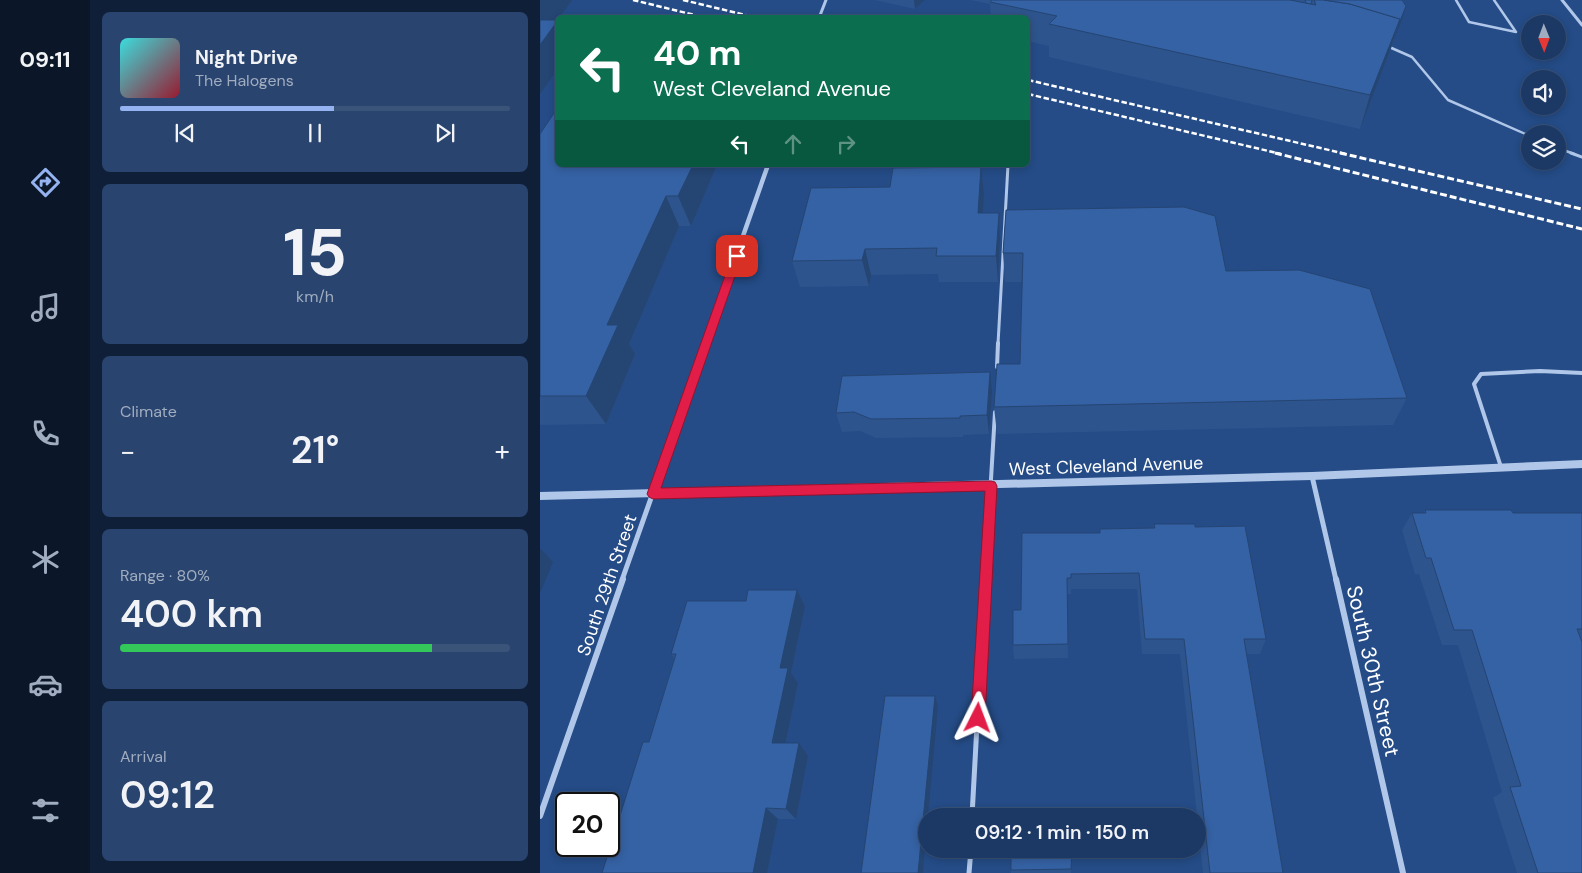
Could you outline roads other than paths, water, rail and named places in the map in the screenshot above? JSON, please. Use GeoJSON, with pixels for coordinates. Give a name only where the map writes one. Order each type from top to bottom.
{"type":"FeatureCollection","features":[{"type":"Feature","properties":{"kind":"street"},"geometry":{"type":"LineString","coordinates":[[821,15],[826,0]]}},
{"type":"Feature","properties":{"kind":"street"},"geometry":{"type":"LineString","coordinates":[[1562,0],[1582,25]]}},
{"type":"Feature","properties":{"kind":"street","name":"South 29th Street"},"geometry":{"type":"LineString","coordinates":[[540,816],[767,167]]}},
{"type":"Feature","properties":{"kind":"street","name":"West Cleveland Avenue"},"geometry":{"type":"LineString","coordinates":[[540,496],[991,486],[1312,476],[1582,464]]}},
{"type":"Feature","properties":{"kind":"street","name":"South 30th Street"},"geometry":{"type":"LineString","coordinates":[[1312,476],[1403,873]]}},
{"type":"Feature","properties":{"kind":"lane"},"geometry":{"type":"LineString","coordinates":[[1456,0],[1469,22],[1516,32],[1494,0]]}},
{"type":"Feature","properties":{"kind":"lane"},"geometry":{"type":"LineString","coordinates":[[1386,46],[1412,57],[1448,100],[1521,132]]}},
{"type":"Feature","properties":{"kind":"lane"},"geometry":{"type":"LineString","coordinates":[[1566,151],[1582,157]]}},
{"type":"Feature","properties":{"kind":"lane"},"geometry":{"type":"LineString","coordinates":[[997,372],[1008,167]]}},
{"type":"Feature","properties":{"kind":"lane"},"geometry":{"type":"LineString","coordinates":[[1501,467],[1474,384],[1481,374],[1540,371],[1582,373]]}},
{"type":"Feature","properties":{"kind":"lane"},"geometry":{"type":"LineString","coordinates":[[972,808],[995,411]]}},
{"type":"Feature","properties":{"kind":"lane"},"geometry":{"type":"LineString","coordinates":[[969,873],[970,858]]}},
{"type":"Feature","properties":{"kind":"railway"},"geometry":{"type":"LineString","coordinates":[[633,0],[695,15]]}},
{"type":"Feature","properties":{"kind":"railway"},"geometry":{"type":"LineString","coordinates":[[683,0],[746,15]]}},
{"type":"Feature","properties":{"kind":"railway"},"geometry":{"type":"LineString","coordinates":[[1030,80],[1346,154]]}},
{"type":"Feature","properties":{"kind":"railway"},"geometry":{"type":"LineString","coordinates":[[1030,94],[1281,154]]}},
{"type":"Feature","properties":{"kind":"railway"},"geometry":{"type":"LineString","coordinates":[[1275,153],[1582,229]]}},
{"type":"Feature","properties":{"kind":"railway"},"geometry":{"type":"LineString","coordinates":[[1340,153],[1582,209]]}}]}
